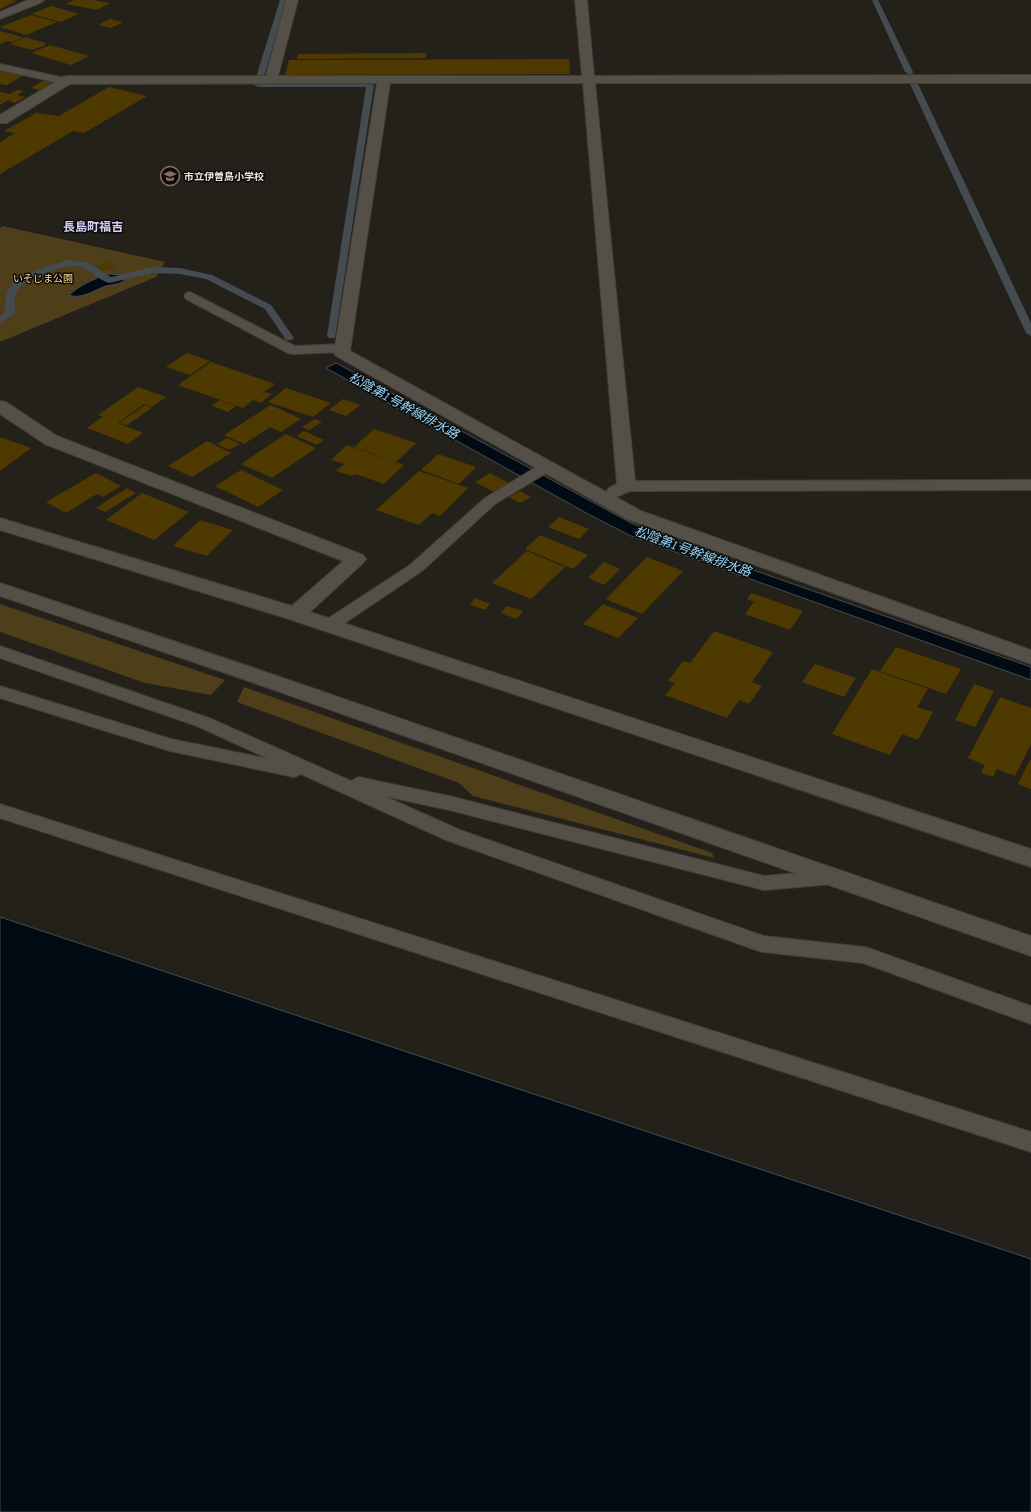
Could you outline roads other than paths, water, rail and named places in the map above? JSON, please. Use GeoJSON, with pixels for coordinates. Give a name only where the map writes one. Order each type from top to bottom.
{"type":"FeatureCollection","features":[{"type":"Feature","properties":{"kind":"street"},"geometry":{"type":"LineString","coordinates":[[0,16],[38,0]]}},
{"type":"Feature","properties":{"kind":"street"},"geometry":{"type":"LineString","coordinates":[[271,79],[292,0]]}},
{"type":"Feature","properties":{"kind":"street"},"geometry":{"type":"LineString","coordinates":[[580,0],[626,486]]}},
{"type":"Feature","properties":{"kind":"street"},"geometry":{"type":"LineString","coordinates":[[0,119],[2,120],[65,81],[271,79],[1031,79]]}},
{"type":"Feature","properties":{"kind":"street"},"geometry":{"type":"LineString","coordinates":[[384,79],[342,354],[545,468],[605,498],[634,515],[1031,657]]}},
{"type":"Feature","properties":{"kind":"street"},"geometry":{"type":"LineString","coordinates":[[0,406],[51,440],[356,559],[296,614]]}},
{"type":"Feature","properties":{"kind":"street"},"geometry":{"type":"LineString","coordinates":[[605,498],[626,486],[1031,485]]}},
{"type":"Feature","properties":{"kind":"street"},"geometry":{"type":"LineString","coordinates":[[0,524],[330,625],[1031,858]]}},
{"type":"Feature","properties":{"kind":"street"},"geometry":{"type":"LineString","coordinates":[[0,589],[262,678],[1031,946]]}},
{"type":"Feature","properties":{"kind":"lane"},"geometry":{"type":"LineString","coordinates":[[0,67],[65,81]]}},
{"type":"Feature","properties":{"kind":"lane"},"geometry":{"type":"LineString","coordinates":[[190,296],[293,350],[344,348]]}},
{"type":"Feature","properties":{"kind":"lane"},"geometry":{"type":"LineString","coordinates":[[330,625],[416,568],[490,501],[545,468]]}},
{"type":"Feature","properties":{"kind":"lane"},"geometry":{"type":"LineString","coordinates":[[0,652],[203,722],[453,835],[763,944],[864,955],[1031,1015]]}},
{"type":"Feature","properties":{"kind":"lane"},"geometry":{"type":"LineString","coordinates":[[0,692],[170,745],[449,803],[764,883],[833,876]]}},
{"type":"Feature","properties":{"kind":"lane"},"geometry":{"type":"LineString","coordinates":[[0,811],[883,1096],[1031,1142]]}},
{"type":"Feature","properties":{"kind":"water"},"geometry":{"type":"Polygon","coordinates":[[[108,274],[123,275],[127,278],[120,283],[106,286],[83,295],[69,295],[87,283],[108,274]]]}},
{"type":"Feature","properties":{"kind":"water","name":"松陰第1号幹線排水路"},"geometry":{"type":"Polygon","coordinates":[[[336,363],[631,523],[707,554],[1031,667],[1031,680],[631,536],[590,515],[326,368],[336,363]]]}},
{"type":"Feature","properties":{"kind":"water"},"geometry":{"type":"Polygon","coordinates":[[[0,917],[1031,1259],[1031,1512],[0,1512],[0,917]]]}},
{"type":"Feature","properties":{"kind":"waterway"},"geometry":{"type":"LineString","coordinates":[[261,74],[283,0]]}},
{"type":"Feature","properties":{"kind":"waterway"},"geometry":{"type":"LineString","coordinates":[[875,0],[909,72]]}},
{"type":"Feature","properties":{"kind":"waterway"},"geometry":{"type":"LineString","coordinates":[[259,83],[258,85],[370,85],[332,336]]}},
{"type":"Feature","properties":{"kind":"waterway"},"geometry":{"type":"LineString","coordinates":[[914,84],[1031,333]]}},
{"type":"Feature","properties":{"kind":"waterway"},"geometry":{"type":"LineString","coordinates":[[0,320],[10,313],[11,293],[20,283],[44,270],[62,264],[77,263],[90,267],[109,280],[154,270],[180,271],[209,277],[268,307],[289,338]]}},
{"type":"Feature","properties":{"kind":"place","name":"市立伊曽島小学校"},"geometry":{"type":"Point","coordinates":[170,176]}},
{"type":"Feature","properties":{"kind":"district","name":"長島町福吉"},"geometry":{"type":"Point","coordinates":[93,227]}},
{"type":"Feature","properties":{"kind":"park label","name":"いそじま公園"},"geometry":{"type":"Point","coordinates":[43,278]}}]}
